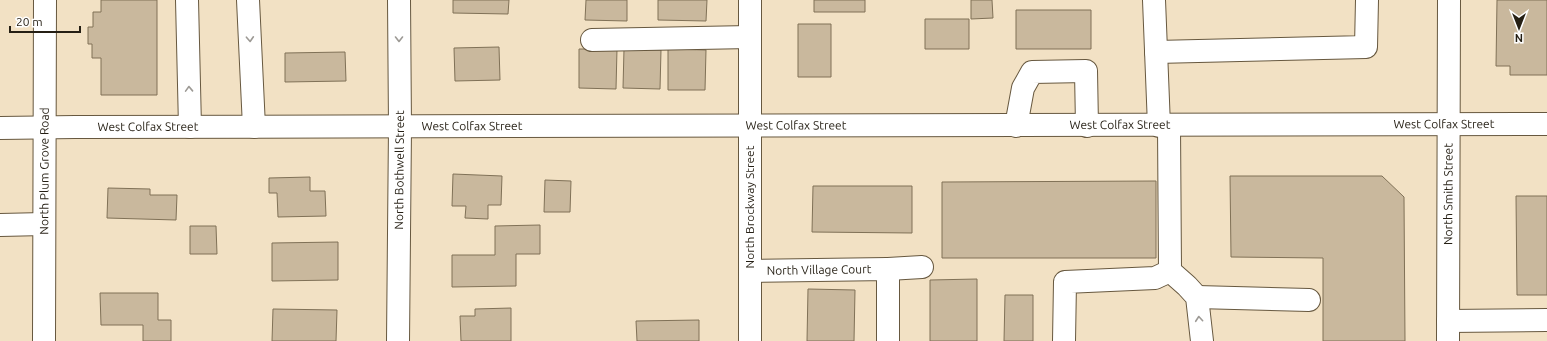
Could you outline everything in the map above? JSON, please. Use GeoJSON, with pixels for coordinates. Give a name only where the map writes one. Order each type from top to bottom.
{"type":"FeatureCollection","features":[{"type":"Feature","properties":{"kind":"street","name":"North Plum Grove Road"},"geometry":{"type":"LineString","coordinates":[[44,341],[45,0]]}},
{"type":"Feature","properties":{"kind":"street"},"geometry":{"type":"LineString","coordinates":[[187,0],[190,128]]}},
{"type":"Feature","properties":{"kind":"street"},"geometry":{"type":"LineString","coordinates":[[248,0],[254,128]]}},
{"type":"Feature","properties":{"kind":"street","name":"North Bothwell Street"},"geometry":{"type":"LineString","coordinates":[[398,341],[400,127],[399,0]]}},
{"type":"Feature","properties":{"kind":"street","name":"North Brockway Street"},"geometry":{"type":"LineString","coordinates":[[750,0],[750,341]]}},
{"type":"Feature","properties":{"kind":"street"},"geometry":{"type":"LineString","coordinates":[[1154,0],[1156,52],[1164,126],[1170,271],[1187,286],[1196,297],[1202,341]]}},
{"type":"Feature","properties":{"kind":"street"},"geometry":{"type":"LineString","coordinates":[[1156,52],[1366,47],[1367,0]]}},
{"type":"Feature","properties":{"kind":"street","name":"North Smith Street"},"geometry":{"type":"LineString","coordinates":[[1448,331],[1449,0]]}},
{"type":"Feature","properties":{"kind":"street"},"geometry":{"type":"LineString","coordinates":[[592,40],[750,37]]}},
{"type":"Feature","properties":{"kind":"street"},"geometry":{"type":"LineString","coordinates":[[1016,126],[1022,88],[1032,72],[1086,71],[1087,126]]}},
{"type":"Feature","properties":{"kind":"street","name":"West Colfax Street"},"geometry":{"type":"LineString","coordinates":[[0,128],[1164,126],[1449,123],[1547,124]]}},
{"type":"Feature","properties":{"kind":"street"},"geometry":{"type":"LineString","coordinates":[[0,225],[44,224]]}},
{"type":"Feature","properties":{"kind":"street","name":"North Village Court"},"geometry":{"type":"LineString","coordinates":[[750,271],[888,269],[922,267]]}},
{"type":"Feature","properties":{"kind":"street","name":"North Village Court"},"geometry":{"type":"LineString","coordinates":[[888,269],[888,341]]}},
{"type":"Feature","properties":{"kind":"street"},"geometry":{"type":"LineString","coordinates":[[1064,341],[1065,282],[1155,278],[1170,271]]}},
{"type":"Feature","properties":{"kind":"street"},"geometry":{"type":"LineString","coordinates":[[1196,297],[1309,300]]}},
{"type":"Feature","properties":{"kind":"street"},"geometry":{"type":"LineString","coordinates":[[1448,331],[1547,320]]}},
{"type":"Feature","properties":{"kind":"building"},"geometry":{"type":"Polygon","coordinates":[[[101,0],[157,0],[157,95],[101,95],[101,58],[92,58],[92,44],[88,44],[88,27],[93,27],[93,12],[101,12],[101,0]]]}},
{"type":"Feature","properties":{"kind":"building"},"geometry":{"type":"Polygon","coordinates":[[[453,0],[509,0],[508,14],[453,13],[453,0]]]}},
{"type":"Feature","properties":{"kind":"building"},"geometry":{"type":"Polygon","coordinates":[[[586,0],[627,0],[627,21],[585,20],[586,0]]]}},
{"type":"Feature","properties":{"kind":"building"},"geometry":{"type":"Polygon","coordinates":[[[658,0],[707,0],[706,21],[658,20],[658,0]]]}},
{"type":"Feature","properties":{"kind":"building"},"geometry":{"type":"Polygon","coordinates":[[[814,0],[865,0],[865,12],[814,12],[814,0]]]}},
{"type":"Feature","properties":{"kind":"building"},"geometry":{"type":"Polygon","coordinates":[[[971,0],[992,0],[993,18],[971,19],[971,0]]]}},
{"type":"Feature","properties":{"kind":"building"},"geometry":{"type":"Polygon","coordinates":[[[1497,0],[1547,0],[1547,75],[1510,75],[1510,66],[1496,66],[1497,0]]]}},
{"type":"Feature","properties":{"kind":"building"},"geometry":{"type":"Polygon","coordinates":[[[1016,10],[1091,10],[1091,49],[1016,49],[1016,10]]]}},
{"type":"Feature","properties":{"kind":"building"},"geometry":{"type":"Polygon","coordinates":[[[925,19],[969,19],[969,49],[925,49],[925,19]]]}},
{"type":"Feature","properties":{"kind":"building"},"geometry":{"type":"Polygon","coordinates":[[[798,24],[831,24],[831,77],[798,77],[798,24]]]}},
{"type":"Feature","properties":{"kind":"building"},"geometry":{"type":"Polygon","coordinates":[[[499,47],[500,80],[455,81],[454,48],[499,47]]]}},
{"type":"Feature","properties":{"kind":"building"},"geometry":{"type":"Polygon","coordinates":[[[579,49],[617,49],[616,89],[579,88],[579,49]]]}},
{"type":"Feature","properties":{"kind":"building"},"geometry":{"type":"Polygon","coordinates":[[[624,49],[661,50],[660,89],[623,88],[624,49]]]}},
{"type":"Feature","properties":{"kind":"building"},"geometry":{"type":"Polygon","coordinates":[[[668,49],[706,50],[705,90],[668,90],[668,49]]]}},
{"type":"Feature","properties":{"kind":"building"},"geometry":{"type":"Polygon","coordinates":[[[345,52],[346,81],[285,82],[285,53],[345,52]]]}},
{"type":"Feature","properties":{"kind":"building"},"geometry":{"type":"Polygon","coordinates":[[[453,174],[502,176],[501,205],[488,205],[488,219],[465,218],[466,206],[452,206],[453,174]]]}},
{"type":"Feature","properties":{"kind":"building"},"geometry":{"type":"Polygon","coordinates":[[[1230,176],[1382,176],[1404,197],[1405,341],[1323,341],[1323,258],[1231,257],[1230,176]]]}},
{"type":"Feature","properties":{"kind":"building"},"geometry":{"type":"Polygon","coordinates":[[[310,177],[310,191],[325,191],[326,216],[278,217],[277,193],[269,193],[269,178],[310,177]]]}},
{"type":"Feature","properties":{"kind":"building"},"geometry":{"type":"Polygon","coordinates":[[[545,180],[571,181],[570,212],[544,212],[545,180]]]}},
{"type":"Feature","properties":{"kind":"building"},"geometry":{"type":"Polygon","coordinates":[[[1156,181],[1156,258],[942,258],[942,182],[1156,181]]]}},
{"type":"Feature","properties":{"kind":"building"},"geometry":{"type":"Polygon","coordinates":[[[813,186],[912,186],[912,233],[812,232],[813,186]]]}},
{"type":"Feature","properties":{"kind":"building"},"geometry":{"type":"Polygon","coordinates":[[[108,188],[150,189],[150,195],[177,195],[176,220],[107,218],[108,188]]]}},
{"type":"Feature","properties":{"kind":"building"},"geometry":{"type":"Polygon","coordinates":[[[1516,196],[1547,196],[1547,295],[1517,295],[1516,196]]]}},
{"type":"Feature","properties":{"kind":"building"},"geometry":{"type":"Polygon","coordinates":[[[540,225],[540,254],[516,254],[516,286],[452,287],[452,255],[495,255],[495,226],[540,225]]]}},
{"type":"Feature","properties":{"kind":"building"},"geometry":{"type":"Polygon","coordinates":[[[190,226],[216,226],[217,254],[190,254],[190,226]]]}},
{"type":"Feature","properties":{"kind":"building"},"geometry":{"type":"Polygon","coordinates":[[[338,242],[338,280],[272,281],[272,243],[338,242]]]}},
{"type":"Feature","properties":{"kind":"building"},"geometry":{"type":"Polygon","coordinates":[[[977,279],[977,341],[930,341],[930,280],[977,279]]]}},
{"type":"Feature","properties":{"kind":"building"},"geometry":{"type":"Polygon","coordinates":[[[808,289],[855,290],[854,341],[807,341],[808,289]]]}},
{"type":"Feature","properties":{"kind":"building"},"geometry":{"type":"Polygon","coordinates":[[[100,293],[158,293],[158,320],[171,320],[171,341],[143,341],[143,325],[101,325],[100,293]]]}},
{"type":"Feature","properties":{"kind":"building"},"geometry":{"type":"Polygon","coordinates":[[[1005,295],[1033,295],[1033,341],[1004,341],[1005,295]]]}},
{"type":"Feature","properties":{"kind":"building"},"geometry":{"type":"Polygon","coordinates":[[[511,308],[511,341],[461,341],[460,316],[475,316],[475,309],[511,308]]]}},
{"type":"Feature","properties":{"kind":"building"},"geometry":{"type":"Polygon","coordinates":[[[273,309],[337,310],[336,341],[272,341],[273,309]]]}},
{"type":"Feature","properties":{"kind":"building"},"geometry":{"type":"Polygon","coordinates":[[[699,320],[699,341],[637,341],[636,321],[699,320]]]}}]}
